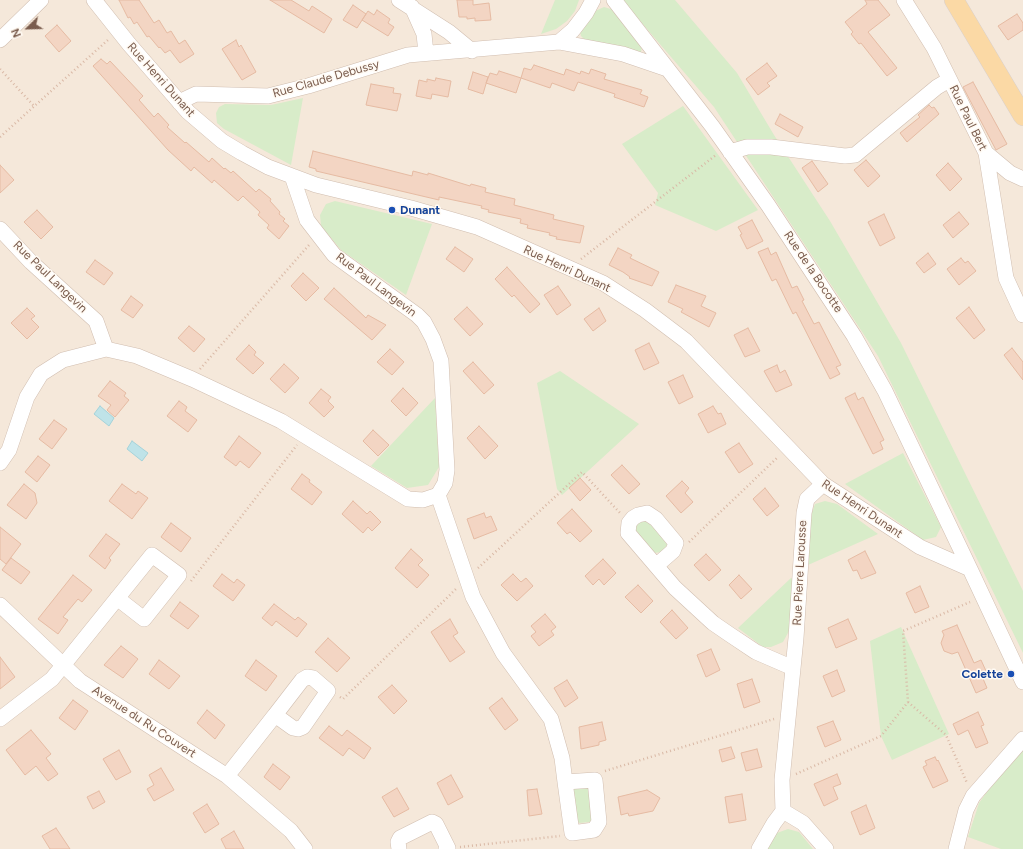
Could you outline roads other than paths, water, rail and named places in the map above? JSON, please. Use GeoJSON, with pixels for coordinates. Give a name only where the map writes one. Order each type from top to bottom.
{"type":"FeatureCollection","features":[{"type":"Feature","properties":{"kind":"main road"},"geometry":{"type":"LineString","coordinates":[[954,0],[1023,116]]}},
{"type":"Feature","properties":{"kind":"street"},"geometry":{"type":"LineString","coordinates":[[0,40],[42,0]]}},
{"type":"Feature","properties":{"kind":"street","name":"Rue Henri Dunant"},"geometry":{"type":"LineString","coordinates":[[94,0],[188,112],[222,141],[268,167],[316,185],[411,208],[477,227],[603,283],[645,310],[686,341],[823,484],[920,547],[970,569]]}},
{"type":"Feature","properties":{"kind":"street"},"geometry":{"type":"LineString","coordinates":[[559,42],[573,30],[586,13],[593,0]]}},
{"type":"Feature","properties":{"kind":"street","name":"Rue de la Bocotte"},"geometry":{"type":"LineString","coordinates":[[614,0],[728,150],[815,274],[854,336],[885,391],[970,569]]}},
{"type":"Feature","properties":{"kind":"street","name":"Rue Paul Bert"},"geometry":{"type":"LineString","coordinates":[[904,0],[934,48],[986,153],[1006,278],[1023,315]]}},
{"type":"Feature","properties":{"kind":"street"},"geometry":{"type":"LineString","coordinates":[[405,4],[448,32],[472,50]]}},
{"type":"Feature","properties":{"kind":"street"},"geometry":{"type":"LineString","coordinates":[[405,4],[424,34],[426,53]]}},
{"type":"Feature","properties":{"kind":"street","name":"Rue Claude Debussy"},"geometry":{"type":"LineString","coordinates":[[179,102],[196,94],[268,96],[308,86],[408,55],[559,42],[623,54],[667,69]]}},
{"type":"Feature","properties":{"kind":"street"},"geometry":{"type":"LineString","coordinates":[[728,150],[747,147],[771,147],[845,156],[856,155],[937,87],[949,80]]}},
{"type":"Feature","properties":{"kind":"street"},"geometry":{"type":"LineString","coordinates":[[986,153],[1010,172],[1023,180]]}},
{"type":"Feature","properties":{"kind":"street","name":"Rue Paul Langevin"},"geometry":{"type":"LineString","coordinates":[[292,176],[307,220],[334,254],[417,315],[424,322],[433,339],[441,360],[447,470],[445,483],[438,494]]}},
{"type":"Feature","properties":{"kind":"street","name":"Rue Paul Langevin"},"geometry":{"type":"LineString","coordinates":[[0,229],[31,262],[96,321],[106,349]]}},
{"type":"Feature","properties":{"kind":"street"},"geometry":{"type":"LineString","coordinates":[[0,463],[9,450],[27,397],[41,374],[63,360],[106,349],[137,356],[192,379],[281,421],[408,499],[424,500],[438,494],[469,576],[473,597],[503,653],[551,719],[562,758],[568,834],[594,830],[599,822],[595,780],[565,782]]}},
{"type":"Feature","properties":{"kind":"street","name":"Rue Pierre Larousse"},"geometry":{"type":"LineString","coordinates":[[783,811],[782,780],[793,668],[804,512],[807,499],[823,484]]}},
{"type":"Feature","properties":{"kind":"street"},"geometry":{"type":"LineString","coordinates":[[657,565],[673,551],[676,543],[656,519],[647,513],[633,518],[630,523],[628,533],[657,565],[674,588],[713,623],[756,652],[793,668]]}},
{"type":"Feature","properties":{"kind":"street"},"geometry":{"type":"LineString","coordinates":[[0,719],[52,679],[152,555],[179,575],[144,619],[118,598]]}},
{"type":"Feature","properties":{"kind":"street"},"geometry":{"type":"LineString","coordinates":[[970,569],[1023,682]]}},
{"type":"Feature","properties":{"kind":"street","name":"Avenue du Ru Couvert"},"geometry":{"type":"LineString","coordinates":[[0,605],[80,681],[227,776],[291,831],[305,849]]}},
{"type":"Feature","properties":{"kind":"street"},"geometry":{"type":"LineString","coordinates":[[227,776],[302,680],[307,677],[313,678],[328,692],[303,726],[298,729],[293,728],[275,715]]}},
{"type":"Feature","properties":{"kind":"street"},"geometry":{"type":"LineString","coordinates":[[956,849],[966,810],[973,796],[1023,739]]}},
{"type":"Feature","properties":{"kind":"street"},"geometry":{"type":"LineString","coordinates":[[759,849],[783,811],[804,823],[826,849]]}},
{"type":"Feature","properties":{"kind":"street"},"geometry":{"type":"LineString","coordinates":[[399,849],[398,842],[400,838],[432,822],[436,824],[447,849]]}},
{"type":"Feature","properties":{"kind":"water"},"geometry":{"type":"Polygon","coordinates":[[[100,406],[114,418],[109,426],[94,414],[100,406]]]}},
{"type":"Feature","properties":{"kind":"water"},"geometry":{"type":"Polygon","coordinates":[[[132,441],[148,453],[142,461],[127,449],[132,441]]]}},
{"type":"Feature","properties":{"kind":"place","name":"Dunant"},"geometry":{"type":"Point","coordinates":[392,210]}},
{"type":"Feature","properties":{"kind":"place","name":"Colette"},"geometry":{"type":"Point","coordinates":[1011,674]}}]}
